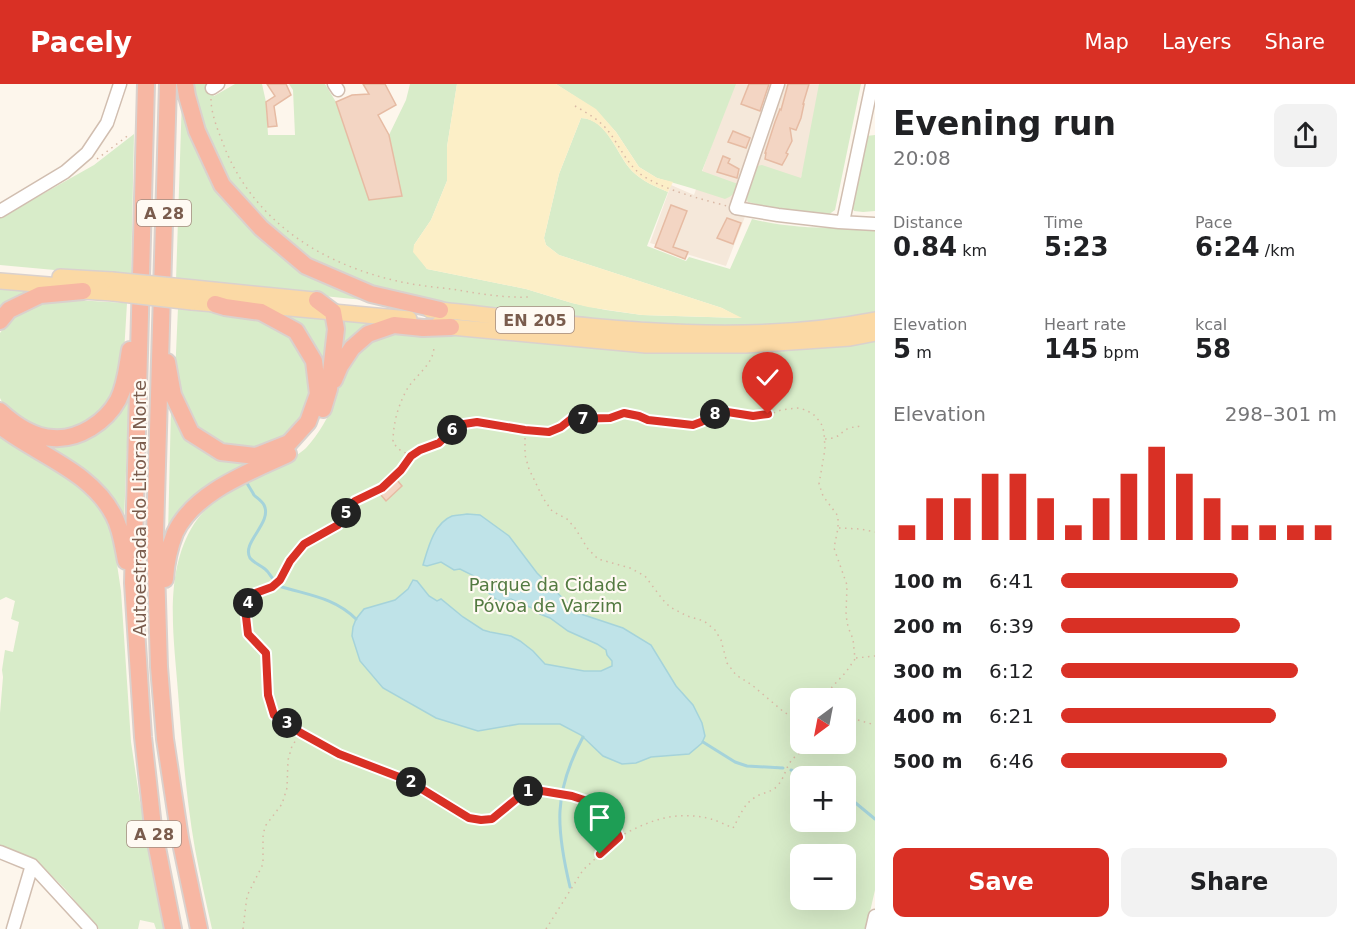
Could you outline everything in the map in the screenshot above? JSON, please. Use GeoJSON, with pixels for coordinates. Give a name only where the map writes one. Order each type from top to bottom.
{"type":"FeatureCollection","features":[{"type":"Feature","properties":{"kind":"highway","name":"Autoestrada do Litoral Norte"},"geometry":{"type":"LineString","coordinates":[[146,84],[133,583],[143,738],[153,827],[173,929]]}},
{"type":"Feature","properties":{"kind":"highway","name":"Autoestrada do Litoral Norte"},"geometry":{"type":"LineString","coordinates":[[168,84],[155,534],[159,667],[165,739],[180,838],[199,929]]}},
{"type":"Feature","properties":{"kind":"highway"},"geometry":{"type":"LineString","coordinates":[[185,84],[197,131],[222,185],[261,228],[306,266],[371,294],[440,310]]}},
{"type":"Feature","properties":{"kind":"highway"},"geometry":{"type":"LineString","coordinates":[[0,321],[9,310],[39,295],[83,291]]}},
{"type":"Feature","properties":{"kind":"highway"},"geometry":{"type":"LineString","coordinates":[[157,605],[164,587],[167,559],[176,532],[193,508],[225,484],[292,452],[307,439],[316,424],[325,405],[329,389],[336,329],[333,312],[317,300]]}},
{"type":"Feature","properties":{"kind":"highway"},"geometry":{"type":"LineString","coordinates":[[160,342],[168,367],[173,395],[191,433],[221,452],[256,456],[289,443],[308,422],[318,394],[314,361],[296,331],[261,312],[215,304]]}},
{"type":"Feature","properties":{"kind":"highway"},"geometry":{"type":"LineString","coordinates":[[0,411],[20,427],[52,439],[92,428],[107,415],[117,401],[124,385],[130,351],[139,321]]}},
{"type":"Feature","properties":{"kind":"highway"},"geometry":{"type":"LineString","coordinates":[[329,389],[352,348],[368,334],[394,325],[423,328],[451,327]]}},
{"type":"Feature","properties":{"kind":"highway"},"geometry":{"type":"LineString","coordinates":[[0,425],[74,473],[102,497],[115,516],[133,583]]}},
{"type":"Feature","properties":{"kind":"main road","name":"EN 205"},"geometry":{"type":"LineString","coordinates":[[0,272],[194,295],[317,300],[414,311],[440,310],[649,332],[746,334],[848,325],[875,320]]}},
{"type":"Feature","properties":{"kind":"main road","name":"EN 205"},"geometry":{"type":"LineString","coordinates":[[0,282],[73,287],[83,291],[113,287]]}},
{"type":"Feature","properties":{"kind":"main road","name":"EN 205"},"geometry":{"type":"LineString","coordinates":[[194,295],[215,304],[225,302],[333,312],[423,321],[451,327],[646,345],[746,345],[850,338],[875,333]]}},
{"type":"Feature","properties":{"kind":"street"},"geometry":{"type":"LineString","coordinates":[[0,211],[65,172],[87,153],[107,123],[120,84]]}},
{"type":"Feature","properties":{"kind":"street"},"geometry":{"type":"LineString","coordinates":[[778,84],[736,208],[778,215],[875,224]]}},
{"type":"Feature","properties":{"kind":"street"},"geometry":{"type":"LineString","coordinates":[[843,222],[872,84]]}},
{"type":"Feature","properties":{"kind":"street"},"geometry":{"type":"LineString","coordinates":[[0,852],[32,865],[91,929]]}},
{"type":"Feature","properties":{"kind":"street"},"geometry":{"type":"LineString","coordinates":[[12,929],[32,865]]}},
{"type":"Feature","properties":{"kind":"street"},"geometry":{"type":"LineString","coordinates":[[872,929],[875,916]]}},
{"type":"Feature","properties":{"kind":"path"},"geometry":{"type":"LineString","coordinates":[[215,86],[210,101],[217,126],[243,183],[262,208],[286,231],[309,247],[347,265],[396,280],[515,298],[528,297]]}},
{"type":"Feature","properties":{"kind":"path"},"geometry":{"type":"LineString","coordinates":[[575,106],[602,123],[625,157],[639,172],[654,182],[736,208]]}},
{"type":"Feature","properties":{"kind":"path"},"geometry":{"type":"LineString","coordinates":[[411,456],[393,443],[394,426],[405,392],[431,361],[434,346]]}},
{"type":"Feature","properties":{"kind":"path"},"geometry":{"type":"LineString","coordinates":[[619,837],[610,816],[596,804],[536,790],[525,792],[492,819],[469,818],[407,780],[339,754],[301,733],[274,715],[268,695],[266,653],[248,634],[245,608],[253,594],[272,587],[280,580],[290,561],[304,544],[338,525],[355,501],[382,488],[401,470],[411,456],[439,443],[452,430],[464,424],[477,422],[549,432],[561,427],[571,419],[610,418],[624,413],[655,422],[693,425],[721,411],[753,416],[797,408],[814,415],[821,423],[824,432],[825,449],[819,484],[823,496],[838,516],[834,548],[847,585],[846,615],[853,639],[855,659],[832,688]]}},
{"type":"Feature","properties":{"kind":"path"},"geometry":{"type":"LineString","coordinates":[[825,439],[834,438],[848,429],[860,426]]}},
{"type":"Feature","properties":{"kind":"path"},"geometry":{"type":"LineString","coordinates":[[525,430],[525,455],[529,470],[552,511],[567,519],[576,528],[588,549],[598,559],[630,568],[645,576],[670,607],[687,616],[704,621],[715,630],[721,640],[727,663],[736,675],[752,685],[784,713],[790,715]]}},
{"type":"Feature","properties":{"kind":"path"},"geometry":{"type":"LineString","coordinates":[[838,528],[875,532]]}},
{"type":"Feature","properties":{"kind":"path"},"geometry":{"type":"LineString","coordinates":[[855,659],[875,656]]}},
{"type":"Feature","properties":{"kind":"path"},"geometry":{"type":"LineString","coordinates":[[856,720],[875,725]]}},
{"type":"Feature","properties":{"kind":"path"},"geometry":{"type":"LineString","coordinates":[[243,929],[247,896],[263,864],[264,831],[282,804],[287,788],[288,760],[292,746],[301,733]]}},
{"type":"Feature","properties":{"kind":"path"},"geometry":{"type":"LineString","coordinates":[[546,929],[583,870],[619,837],[639,825],[658,818],[688,815],[712,819],[733,828],[746,804],[756,796],[768,793],[777,787],[789,764],[799,754]]}},
{"type":"Feature","properties":{"kind":"shaded area"},"geometry":{"type":"Polygon","coordinates":[[[733,84],[822,84],[793,210],[751,201],[726,266],[650,243],[671,185],[694,195],[733,84]]]}},
{"type":"Feature","properties":{"kind":"green space"},"geometry":{"type":"Polygon","coordinates":[[[190,84],[207,84],[214,96],[235,84],[262,84],[266,102],[268,135],[295,135],[293,90],[289,84],[325,84],[336,102],[369,200],[402,196],[389,135],[406,100],[410,84],[457,84],[447,147],[447,181],[431,220],[414,245],[427,269],[526,289],[572,303],[606,310],[642,315],[740,318],[722,308],[559,255],[546,245],[544,238],[559,174],[581,118],[598,124],[605,131],[626,164],[636,175],[668,192],[647,246],[686,261],[689,257],[730,269],[752,219],[813,228],[875,227],[875,312],[817,321],[716,327],[548,315],[441,303],[378,291],[304,258],[235,193],[206,143],[190,84]]]}},
{"type":"Feature","properties":{"kind":"green space"},"geometry":{"type":"Polygon","coordinates":[[[556,84],[736,84],[702,171],[738,184],[735,191],[725,199],[657,178],[639,167],[616,132],[596,110],[556,84]]]}},
{"type":"Feature","properties":{"kind":"green space"},"geometry":{"type":"Polygon","coordinates":[[[819,84],[861,84],[835,210],[828,215],[794,213],[748,202],[746,197],[757,166],[762,165],[801,178],[819,84]]]}},
{"type":"Feature","properties":{"kind":"green space"},"geometry":{"type":"Polygon","coordinates":[[[182,97],[215,183],[238,215],[267,244],[293,264],[373,301],[176,281],[182,97]]]}},
{"type":"Feature","properties":{"kind":"green space"},"geometry":{"type":"Polygon","coordinates":[[[134,134],[131,277],[0,265],[0,218],[94,165],[134,134]]]}},
{"type":"Feature","properties":{"kind":"green space"},"geometry":{"type":"Polygon","coordinates":[[[875,135],[875,211],[854,211],[852,207],[866,136],[875,135]]]}},
{"type":"Feature","properties":{"kind":"green space"},"geometry":{"type":"Polygon","coordinates":[[[0,287],[37,289],[0,313],[0,287]]]}},
{"type":"Feature","properties":{"kind":"green space"},"geometry":{"type":"Polygon","coordinates":[[[57,299],[127,303],[123,370],[106,408],[79,427],[59,431],[42,430],[22,422],[5,408],[0,398],[0,333],[22,310],[40,302],[57,299]]]}},
{"type":"Feature","properties":{"kind":"green space"},"geometry":{"type":"Polygon","coordinates":[[[178,308],[231,314],[269,323],[286,333],[298,345],[310,374],[311,394],[305,413],[288,436],[253,450],[226,448],[200,432],[188,418],[175,375],[178,308]]]}},
{"type":"Feature","properties":{"kind":"green space"},"geometry":{"type":"Polygon","coordinates":[[[280,313],[328,318],[333,333],[326,385],[318,414],[309,430],[299,441],[291,447],[302,437],[315,418],[321,401],[323,382],[319,359],[314,349],[300,331],[280,316],[280,313]]]}},
{"type":"Feature","properties":{"kind":"green space"},"geometry":{"type":"Polygon","coordinates":[[[340,319],[378,323],[340,357],[340,319]]]}},
{"type":"Feature","properties":{"kind":"green space","name":"Parque da Cidade Póvoa de Varzim"},"geometry":{"type":"Polygon","coordinates":[[[394,329],[875,337],[875,890],[866,929],[212,929],[195,849],[183,751],[173,628],[174,584],[178,563],[184,543],[194,524],[213,503],[306,448],[330,411],[344,371],[352,356],[366,343],[394,329]]]}},
{"type":"Feature","properties":{"kind":"green space"},"geometry":{"type":"Polygon","coordinates":[[[129,396],[124,521],[42,442],[120,409],[129,396]]]}},
{"type":"Feature","properties":{"kind":"green space"},"geometry":{"type":"Polygon","coordinates":[[[171,408],[191,439],[203,449],[217,456],[247,462],[262,460],[290,448],[211,488],[189,507],[170,535],[168,534],[171,408]]]}},
{"type":"Feature","properties":{"kind":"green space"},"geometry":{"type":"Polygon","coordinates":[[[0,432],[59,470],[98,501],[112,531],[121,591],[131,742],[140,802],[173,929],[156,929],[154,923],[140,920],[138,929],[99,929],[43,867],[0,847],[2,670],[5,650],[13,652],[19,622],[11,619],[15,601],[6,597],[0,600],[0,432]]]}},
{"type":"Feature","properties":{"kind":"sand"},"geometry":{"type":"Polygon","coordinates":[[[457,84],[556,84],[596,109],[616,132],[639,167],[657,178],[673,182],[668,192],[640,178],[632,171],[605,131],[598,124],[581,118],[559,174],[544,238],[546,245],[559,255],[722,308],[742,318],[642,315],[588,307],[526,289],[427,269],[413,252],[414,245],[431,220],[447,181],[447,147],[457,84]]]}},
{"type":"Feature","properties":{"kind":"water"},"geometry":{"type":"Polygon","coordinates":[[[480,515],[509,536],[537,573],[578,613],[623,628],[651,645],[676,686],[693,705],[702,723],[705,736],[702,743],[689,754],[651,757],[636,763],[622,764],[603,756],[581,735],[560,724],[519,724],[478,731],[436,718],[383,688],[360,661],[352,636],[353,627],[364,609],[395,600],[408,589],[413,580],[417,581],[429,596],[437,601],[441,599],[483,630],[511,636],[520,641],[545,664],[584,671],[601,671],[612,666],[606,650],[597,644],[568,631],[532,608],[511,599],[497,600],[477,583],[474,576],[460,569],[454,570],[441,562],[423,565],[436,530],[441,524],[452,516],[480,515]]]}},
{"type":"Feature","properties":{"kind":"building"},"geometry":{"type":"Polygon","coordinates":[[[267,84],[286,84],[291,95],[274,106],[277,126],[268,127],[266,102],[275,96],[267,84]]]}},
{"type":"Feature","properties":{"kind":"building"},"geometry":{"type":"Polygon","coordinates":[[[363,84],[385,84],[396,105],[378,115],[389,135],[402,196],[369,200],[336,102],[352,95],[369,94],[363,84]]]}},
{"type":"Feature","properties":{"kind":"building"},"geometry":{"type":"Polygon","coordinates":[[[749,84],[769,84],[760,111],[741,104],[749,84]]]}},
{"type":"Feature","properties":{"kind":"building"},"geometry":{"type":"Polygon","coordinates":[[[788,84],[809,84],[796,130],[790,128],[792,141],[782,165],[765,159],[765,153],[788,84]]]}},
{"type":"Feature","properties":{"kind":"building"},"geometry":{"type":"Polygon","coordinates":[[[733,131],[750,138],[746,148],[728,142],[733,131]]]}},
{"type":"Feature","properties":{"kind":"building"},"geometry":{"type":"Polygon","coordinates":[[[723,156],[730,159],[728,163],[739,169],[737,178],[717,172],[723,156]]]}},
{"type":"Feature","properties":{"kind":"building"},"geometry":{"type":"Polygon","coordinates":[[[671,205],[687,211],[673,247],[688,252],[685,259],[655,247],[671,205]]]}},
{"type":"Feature","properties":{"kind":"building"},"geometry":{"type":"Polygon","coordinates":[[[727,218],[741,223],[733,244],[717,238],[727,218]]]}},
{"type":"Feature","properties":{"kind":"building"},"geometry":{"type":"Polygon","coordinates":[[[397,480],[402,486],[386,501],[381,495],[397,480]]]}},
{"type":"Feature","properties":{"kind":"waterway"},"geometry":{"type":"LineString","coordinates":[[247,483],[263,504],[266,512],[248,552],[250,558],[266,570],[274,580]]}},
{"type":"Feature","properties":{"kind":"waterway"},"geometry":{"type":"LineString","coordinates":[[279,586],[329,601],[356,619]]}},
{"type":"Feature","properties":{"kind":"waterway"},"geometry":{"type":"LineString","coordinates":[[570,887],[562,847],[560,811],[566,776],[583,737]]}},
{"type":"Feature","properties":{"kind":"waterway"},"geometry":{"type":"LineString","coordinates":[[703,742],[735,762],[747,766],[783,768]]}},
{"type":"Feature","properties":{"kind":"waterway"},"geometry":{"type":"LineString","coordinates":[[856,803],[875,819]]}},
{"type":"Feature","properties":{"kind":"route"},"geometry":{"type":"LineString","coordinates":[[600,854],[619,837],[610,816],[596,804],[572,796],[536,790],[525,792],[492,819],[469,818],[407,780],[339,754],[274,715],[268,695],[266,653],[248,634],[245,608],[253,594],[272,587],[280,580],[290,561],[304,544],[338,525],[355,501],[382,488],[401,470],[411,456],[439,443],[452,430],[464,424],[477,422],[549,432],[561,427],[571,419],[610,418],[624,413],[662,423],[693,425],[721,411],[753,416],[768,414]]}}]}
